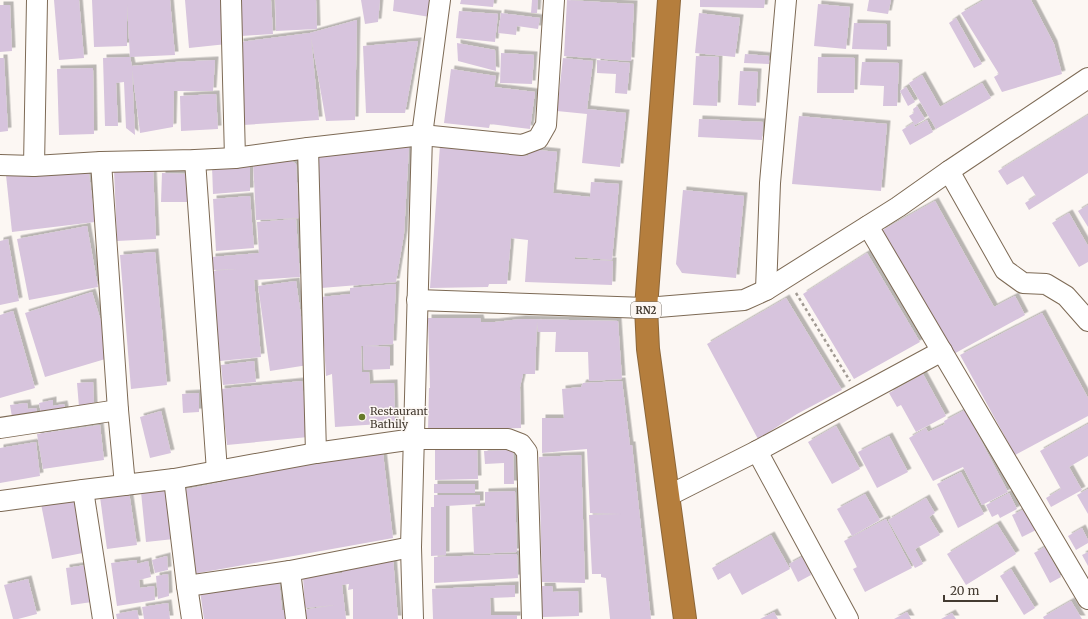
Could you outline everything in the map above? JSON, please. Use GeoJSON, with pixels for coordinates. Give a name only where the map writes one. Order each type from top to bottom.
{"type":"FeatureCollection","features":[{"type":"Feature","properties":{"kind":"highway","name":"RN2"},"geometry":{"type":"LineString","coordinates":[[669,0],[646,308],[648,349],[685,619]]}},
{"type":"Feature","properties":{"kind":"street"},"geometry":{"type":"LineString","coordinates":[[34,166],[37,0]]}},
{"type":"Feature","properties":{"kind":"street"},"geometry":{"type":"LineString","coordinates":[[231,0],[235,158]]}},
{"type":"Feature","properties":{"kind":"street"},"geometry":{"type":"LineString","coordinates":[[413,619],[411,547],[422,135],[440,0]]}},
{"type":"Feature","properties":{"kind":"street"},"geometry":{"type":"LineString","coordinates":[[0,165],[34,166],[100,162],[235,158],[422,135],[522,145],[538,139],[546,125],[554,0]]}},
{"type":"Feature","properties":{"kind":"street"},"geometry":{"type":"LineString","coordinates":[[766,290],[770,183],[786,0]]}},
{"type":"Feature","properties":{"kind":"street"},"geometry":{"type":"LineString","coordinates":[[417,300],[646,308],[744,300],[766,290],[898,207],[1088,78]]}},
{"type":"Feature","properties":{"kind":"street"},"geometry":{"type":"LineString","coordinates":[[308,148],[316,453]]}},
{"type":"Feature","properties":{"kind":"street"},"geometry":{"type":"LineString","coordinates":[[195,160],[217,471]]}},
{"type":"Feature","properties":{"kind":"street"},"geometry":{"type":"LineString","coordinates":[[100,162],[125,486]]}},
{"type":"Feature","properties":{"kind":"street"},"geometry":{"type":"LineString","coordinates":[[949,171],[1005,270],[1023,283],[1046,284],[1066,296],[1088,321]]}},
{"type":"Feature","properties":{"kind":"street"},"geometry":{"type":"LineString","coordinates":[[868,226],[1088,599]]}},
{"type":"Feature","properties":{"kind":"street"},"geometry":{"type":"LineString","coordinates":[[668,496],[757,451],[942,351]]}},
{"type":"Feature","properties":{"kind":"street"},"geometry":{"type":"LineString","coordinates":[[0,428],[118,410]]}},
{"type":"Feature","properties":{"kind":"street"},"geometry":{"type":"LineString","coordinates":[[0,501],[174,479],[316,453],[414,440],[508,439],[521,444],[527,452],[532,619]]}},
{"type":"Feature","properties":{"kind":"street"},"geometry":{"type":"LineString","coordinates":[[757,451],[848,619]]}},
{"type":"Feature","properties":{"kind":"street"},"geometry":{"type":"LineString","coordinates":[[174,479],[192,619]]}},
{"type":"Feature","properties":{"kind":"street"},"geometry":{"type":"LineString","coordinates":[[83,490],[103,619]]}},
{"type":"Feature","properties":{"kind":"street"},"geometry":{"type":"LineString","coordinates":[[187,586],[290,572],[411,547]]}},
{"type":"Feature","properties":{"kind":"street"},"geometry":{"type":"LineString","coordinates":[[290,572],[296,619]]}},
{"type":"Feature","properties":{"kind":"path"},"geometry":{"type":"LineString","coordinates":[[786,277],[859,396]]}},
{"type":"Feature","properties":{"kind":"building"},"geometry":{"type":"Polygon","coordinates":[[[54,0],[79,0],[84,58],[59,60],[54,0]]]}},
{"type":"Feature","properties":{"kind":"building"},"geometry":{"type":"Polygon","coordinates":[[[92,0],[170,0],[175,55],[130,57],[127,4],[127,46],[94,47],[92,0]]]}},
{"type":"Feature","properties":{"kind":"building"},"geometry":{"type":"Polygon","coordinates":[[[185,0],[223,0],[227,44],[189,48],[185,0]]]}},
{"type":"Feature","properties":{"kind":"building"},"geometry":{"type":"Polygon","coordinates":[[[239,0],[271,0],[273,34],[241,36],[239,0]]]}},
{"type":"Feature","properties":{"kind":"building"},"geometry":{"type":"Polygon","coordinates":[[[275,0],[316,0],[317,29],[276,31],[275,0]]]}},
{"type":"Feature","properties":{"kind":"building"},"geometry":{"type":"Polygon","coordinates":[[[361,0],[380,0],[378,22],[365,24],[361,0]]]}},
{"type":"Feature","properties":{"kind":"building"},"geometry":{"type":"Polygon","coordinates":[[[394,0],[432,0],[430,17],[393,11],[394,0]]]}},
{"type":"Feature","properties":{"kind":"building"},"geometry":{"type":"Polygon","coordinates":[[[461,0],[494,0],[493,7],[460,4],[461,0]]]}},
{"type":"Feature","properties":{"kind":"building"},"geometry":{"type":"Polygon","coordinates":[[[532,0],[538,0],[537,13],[531,13],[532,0]]]}},
{"type":"Feature","properties":{"kind":"building"},"geometry":{"type":"Polygon","coordinates":[[[567,0],[634,4],[631,61],[564,56],[567,0]]]}},
{"type":"Feature","properties":{"kind":"building"},"geometry":{"type":"Polygon","coordinates":[[[700,0],[765,0],[764,8],[700,7],[700,0]]]}},
{"type":"Feature","properties":{"kind":"building"},"geometry":{"type":"Polygon","coordinates":[[[869,0],[891,0],[888,14],[867,11],[869,0]]]}},
{"type":"Feature","properties":{"kind":"building"},"geometry":{"type":"Polygon","coordinates":[[[984,0],[1031,0],[1054,44],[1062,74],[1002,92],[994,77],[999,74],[961,13],[984,0]]]}},
{"type":"Feature","properties":{"kind":"building"},"geometry":{"type":"Polygon","coordinates":[[[818,4],[850,7],[846,49],[814,46],[818,4]]]}},
{"type":"Feature","properties":{"kind":"building"},"geometry":{"type":"Polygon","coordinates":[[[0,5],[10,5],[12,51],[0,52],[0,5]]]}},
{"type":"Feature","properties":{"kind":"building"},"geometry":{"type":"Polygon","coordinates":[[[459,11],[498,14],[495,42],[456,38],[459,11]]]}},
{"type":"Feature","properties":{"kind":"building"},"geometry":{"type":"Polygon","coordinates":[[[501,13],[540,18],[538,29],[517,26],[516,35],[498,33],[501,13]]]}},
{"type":"Feature","properties":{"kind":"building"},"geometry":{"type":"Polygon","coordinates":[[[699,13],[740,18],[735,57],[695,53],[699,13]]]}},
{"type":"Feature","properties":{"kind":"building"},"geometry":{"type":"Polygon","coordinates":[[[956,18],[982,64],[974,68],[949,23],[956,18]]]}},
{"type":"Feature","properties":{"kind":"building"},"geometry":{"type":"Polygon","coordinates":[[[357,20],[355,120],[326,121],[311,37],[319,120],[243,125],[240,42],[310,33],[357,20]]]}},
{"type":"Feature","properties":{"kind":"building"},"geometry":{"type":"Polygon","coordinates":[[[854,23],[887,24],[887,50],[852,49],[854,23]]]}},
{"type":"Feature","properties":{"kind":"building"},"geometry":{"type":"Polygon","coordinates":[[[418,41],[405,113],[366,113],[363,46],[418,41]]]}},
{"type":"Feature","properties":{"kind":"building"},"geometry":{"type":"Polygon","coordinates":[[[457,43],[495,50],[496,71],[458,61],[457,43]]]}},
{"type":"Feature","properties":{"kind":"building"},"geometry":{"type":"Polygon","coordinates":[[[501,53],[534,55],[532,84],[500,83],[501,53]]]}},
{"type":"Feature","properties":{"kind":"building"},"geometry":{"type":"Polygon","coordinates":[[[745,54],[769,56],[769,64],[744,63],[745,54]]]}},
{"type":"Feature","properties":{"kind":"building"},"geometry":{"type":"Polygon","coordinates":[[[696,56],[719,57],[717,106],[693,105],[696,56]]]}},
{"type":"Feature","properties":{"kind":"building"},"geometry":{"type":"Polygon","coordinates":[[[130,57],[132,66],[215,60],[213,91],[174,91],[173,127],[140,133],[132,69],[135,135],[126,128],[124,82],[116,83],[118,126],[105,126],[103,58],[130,57]]]}},
{"type":"Feature","properties":{"kind":"building"},"geometry":{"type":"Polygon","coordinates":[[[818,57],[855,58],[854,93],[817,93],[818,57]]]}},
{"type":"Feature","properties":{"kind":"building"},"geometry":{"type":"Polygon","coordinates":[[[0,58],[4,58],[8,131],[0,132],[0,58]]]}},
{"type":"Feature","properties":{"kind":"building"},"geometry":{"type":"Polygon","coordinates":[[[563,58],[593,61],[587,109],[626,113],[620,167],[582,163],[587,114],[557,111],[563,58]]]}},
{"type":"Feature","properties":{"kind":"building"},"geometry":{"type":"Polygon","coordinates":[[[597,60],[630,63],[627,94],[615,93],[616,74],[597,73],[597,60]]]}},
{"type":"Feature","properties":{"kind":"building"},"geometry":{"type":"Polygon","coordinates":[[[862,62],[899,63],[897,106],[883,106],[884,86],[860,85],[862,62]]]}},
{"type":"Feature","properties":{"kind":"building"},"geometry":{"type":"Polygon","coordinates":[[[93,68],[94,134],[59,135],[57,69],[93,68]]]}},
{"type":"Feature","properties":{"kind":"building"},"geometry":{"type":"Polygon","coordinates":[[[451,69],[496,76],[494,87],[535,92],[530,129],[490,124],[489,128],[444,123],[451,69]]]}},
{"type":"Feature","properties":{"kind":"building"},"geometry":{"type":"Polygon","coordinates":[[[740,71],[758,72],[756,106],[738,105],[740,71]]]}},
{"type":"Feature","properties":{"kind":"building"},"geometry":{"type":"Polygon","coordinates":[[[922,75],[940,107],[982,83],[991,98],[936,129],[909,83],[922,75]]]}},
{"type":"Feature","properties":{"kind":"building"},"geometry":{"type":"Polygon","coordinates":[[[906,87],[915,102],[908,106],[900,91],[906,87]]]}},
{"type":"Feature","properties":{"kind":"building"},"geometry":{"type":"Polygon","coordinates":[[[216,94],[218,129],[181,131],[180,96],[216,94]]]}},
{"type":"Feature","properties":{"kind":"building"},"geometry":{"type":"Polygon","coordinates":[[[917,106],[925,119],[915,125],[909,116],[914,113],[913,109],[917,106]]]}},
{"type":"Feature","properties":{"kind":"building"},"geometry":{"type":"Polygon","coordinates":[[[1088,115],[1088,173],[1029,210],[1025,203],[1036,196],[1023,176],[1007,185],[998,171],[1088,115]]]}},
{"type":"Feature","properties":{"kind":"building"},"geometry":{"type":"Polygon","coordinates":[[[799,116],[887,124],[881,191],[792,184],[799,116]]]}},
{"type":"Feature","properties":{"kind":"building"},"geometry":{"type":"Polygon","coordinates":[[[699,119],[763,122],[762,140],[698,137],[699,119]]]}},
{"type":"Feature","properties":{"kind":"building"},"geometry":{"type":"Polygon","coordinates":[[[927,120],[933,132],[910,145],[902,130],[913,123],[915,127],[927,120]]]}},
{"type":"Feature","properties":{"kind":"building"},"geometry":{"type":"Polygon","coordinates":[[[440,145],[503,147],[503,153],[528,156],[529,149],[557,152],[553,193],[590,197],[591,182],[619,184],[612,260],[575,257],[575,259],[613,261],[612,285],[525,282],[528,240],[511,238],[507,284],[489,284],[488,287],[430,288],[440,145]]]}},
{"type":"Feature","properties":{"kind":"building"},"geometry":{"type":"Polygon","coordinates":[[[409,147],[404,234],[396,282],[321,288],[318,153],[354,153],[409,147]]]}},
{"type":"Feature","properties":{"kind":"building"},"geometry":{"type":"Polygon","coordinates":[[[289,159],[296,164],[299,218],[256,220],[253,161],[289,159]]]}},
{"type":"Feature","properties":{"kind":"building"},"geometry":{"type":"Polygon","coordinates":[[[250,164],[250,191],[213,194],[212,166],[250,164]]]}},
{"type":"Feature","properties":{"kind":"building"},"geometry":{"type":"Polygon","coordinates":[[[88,166],[95,222],[12,232],[6,175],[88,166]]]}},
{"type":"Feature","properties":{"kind":"building"},"geometry":{"type":"Polygon","coordinates":[[[153,168],[156,239],[117,241],[114,170],[153,168]]]}},
{"type":"Feature","properties":{"kind":"building"},"geometry":{"type":"Polygon","coordinates":[[[162,173],[187,174],[187,202],[161,202],[162,173]]]}},
{"type":"Feature","properties":{"kind":"building"},"geometry":{"type":"Polygon","coordinates":[[[683,190],[744,196],[736,278],[682,273],[676,264],[683,190]]]}},
{"type":"Feature","properties":{"kind":"building"},"geometry":{"type":"Polygon","coordinates":[[[250,196],[254,248],[216,251],[213,199],[250,196]]]}},
{"type":"Feature","properties":{"kind":"building"},"geometry":{"type":"Polygon","coordinates":[[[935,201],[994,307],[1015,296],[1025,315],[950,356],[881,231],[935,201]]]}},
{"type":"Feature","properties":{"kind":"building"},"geometry":{"type":"Polygon","coordinates":[[[1088,205],[1088,227],[1078,211],[1088,205]]]}},
{"type":"Feature","properties":{"kind":"building"},"geometry":{"type":"Polygon","coordinates":[[[1069,213],[1088,246],[1088,262],[1079,267],[1052,223],[1069,213]]]}},
{"type":"Feature","properties":{"kind":"building"},"geometry":{"type":"Polygon","coordinates":[[[296,219],[300,277],[254,280],[261,357],[220,361],[212,271],[237,269],[212,270],[212,257],[259,253],[257,222],[296,219]]]}},
{"type":"Feature","properties":{"kind":"building"},"geometry":{"type":"Polygon","coordinates":[[[87,226],[98,287],[29,300],[17,239],[87,226]]]}},
{"type":"Feature","properties":{"kind":"building"},"geometry":{"type":"Polygon","coordinates":[[[8,239],[19,301],[0,305],[0,241],[8,239]]]}},
{"type":"Feature","properties":{"kind":"building"},"geometry":{"type":"Polygon","coordinates":[[[155,252],[167,385],[131,389],[120,255],[155,252]]]}},
{"type":"Feature","properties":{"kind":"building"},"geometry":{"type":"Polygon","coordinates":[[[867,253],[920,342],[854,379],[803,294],[867,253]]]}},
{"type":"Feature","properties":{"kind":"building"},"geometry":{"type":"Polygon","coordinates":[[[296,281],[308,365],[270,371],[258,286],[296,281]]]}},
{"type":"Feature","properties":{"kind":"building"},"geometry":{"type":"Polygon","coordinates":[[[396,284],[393,344],[365,346],[390,347],[390,369],[364,370],[363,346],[361,346],[362,372],[369,372],[370,384],[394,383],[395,423],[335,427],[332,374],[326,376],[321,297],[350,294],[350,288],[396,284]]]}},
{"type":"Feature","properties":{"kind":"building"},"geometry":{"type":"Polygon","coordinates":[[[92,292],[112,357],[45,377],[25,313],[92,292]]]}},
{"type":"Feature","properties":{"kind":"building"},"geometry":{"type":"Polygon","coordinates":[[[786,298],[842,390],[797,414],[758,439],[707,344],[786,298]]]}},
{"type":"Feature","properties":{"kind":"building"},"geometry":{"type":"Polygon","coordinates":[[[13,311],[35,388],[0,398],[0,315],[13,311]]]}},
{"type":"Feature","properties":{"kind":"building"},"geometry":{"type":"Polygon","coordinates":[[[1042,313],[1088,398],[1088,416],[1015,455],[960,355],[1042,313]]]}},
{"type":"Feature","properties":{"kind":"building"},"geometry":{"type":"Polygon","coordinates":[[[428,318],[480,318],[481,322],[522,319],[618,321],[622,379],[589,381],[588,352],[555,352],[556,332],[538,332],[537,321],[535,374],[523,374],[520,387],[521,428],[428,431],[430,388],[428,318]]]}},
{"type":"Feature","properties":{"kind":"building"},"geometry":{"type":"Polygon","coordinates":[[[254,361],[256,382],[223,385],[221,365],[254,361]]]}},
{"type":"Feature","properties":{"kind":"building"},"geometry":{"type":"Polygon","coordinates":[[[923,374],[946,416],[916,432],[901,405],[897,407],[889,393],[923,374]]]}},
{"type":"Feature","properties":{"kind":"building"},"geometry":{"type":"Polygon","coordinates":[[[302,381],[308,437],[227,445],[221,389],[302,381]]]}},
{"type":"Feature","properties":{"kind":"building"},"geometry":{"type":"Polygon","coordinates":[[[622,381],[630,445],[632,445],[651,619],[610,619],[606,578],[601,577],[601,574],[592,574],[589,515],[621,514],[590,513],[587,449],[542,453],[542,418],[564,418],[562,389],[581,387],[583,383],[622,381]]]}},
{"type":"Feature","properties":{"kind":"building"},"geometry":{"type":"Polygon","coordinates":[[[93,382],[94,406],[79,407],[77,383],[93,382]]]}},
{"type":"Feature","properties":{"kind":"building"},"geometry":{"type":"Polygon","coordinates":[[[199,393],[199,412],[183,413],[182,394],[199,393]]]}},
{"type":"Feature","properties":{"kind":"building"},"geometry":{"type":"Polygon","coordinates":[[[53,400],[53,406],[64,404],[66,415],[42,418],[39,403],[53,400]]]}},
{"type":"Feature","properties":{"kind":"building"},"geometry":{"type":"Polygon","coordinates":[[[27,403],[28,409],[36,408],[38,419],[13,423],[10,405],[27,403]]]}},
{"type":"Feature","properties":{"kind":"building"},"geometry":{"type":"Polygon","coordinates":[[[965,410],[1008,492],[982,505],[963,467],[933,481],[909,438],[926,428],[928,432],[945,424],[944,421],[965,410]]]}},
{"type":"Feature","properties":{"kind":"building"},"geometry":{"type":"Polygon","coordinates":[[[161,411],[171,453],[150,458],[140,417],[161,411]]]}},
{"type":"Feature","properties":{"kind":"building"},"geometry":{"type":"Polygon","coordinates":[[[1088,424],[1088,456],[1069,467],[1082,490],[1051,507],[1046,498],[1061,489],[1040,451],[1088,424]]]}},
{"type":"Feature","properties":{"kind":"building"},"geometry":{"type":"Polygon","coordinates":[[[100,425],[104,460],[43,469],[37,434],[100,425]]]}},
{"type":"Feature","properties":{"kind":"building"},"geometry":{"type":"Polygon","coordinates":[[[836,426],[860,469],[832,484],[808,442],[836,426]]]}},
{"type":"Feature","properties":{"kind":"building"},"geometry":{"type":"Polygon","coordinates":[[[889,436],[908,472],[877,488],[858,452],[889,436]]]}},
{"type":"Feature","properties":{"kind":"building"},"geometry":{"type":"Polygon","coordinates":[[[36,442],[40,476],[0,483],[0,448],[36,442]]]}},
{"type":"Feature","properties":{"kind":"building"},"geometry":{"type":"Polygon","coordinates":[[[477,447],[478,479],[435,480],[435,448],[477,447]]]}},
{"type":"Feature","properties":{"kind":"building"},"geometry":{"type":"Polygon","coordinates":[[[513,450],[514,484],[504,484],[504,463],[485,464],[484,451],[513,450]]]}},
{"type":"Feature","properties":{"kind":"building"},"geometry":{"type":"Polygon","coordinates":[[[363,452],[364,456],[383,453],[393,538],[193,574],[182,490],[227,481],[227,477],[304,461],[305,466],[343,459],[363,452]]]}},
{"type":"Feature","properties":{"kind":"building"},"geometry":{"type":"Polygon","coordinates":[[[581,455],[585,583],[542,582],[539,457],[581,455]]]}},
{"type":"Feature","properties":{"kind":"building"},"geometry":{"type":"Polygon","coordinates":[[[961,472],[984,514],[958,528],[937,484],[961,472]]]}},
{"type":"Feature","properties":{"kind":"building"},"geometry":{"type":"Polygon","coordinates":[[[434,484],[475,484],[475,493],[434,493],[434,484]]]}},
{"type":"Feature","properties":{"kind":"building"},"geometry":{"type":"Polygon","coordinates":[[[169,489],[174,539],[146,542],[141,492],[169,489]]]}},
{"type":"Feature","properties":{"kind":"building"},"geometry":{"type":"Polygon","coordinates":[[[1088,489],[1088,514],[1077,495],[1088,489]]]}},
{"type":"Feature","properties":{"kind":"building"},"geometry":{"type":"Polygon","coordinates":[[[515,491],[517,552],[474,554],[472,507],[485,506],[485,492],[515,491]]]}},
{"type":"Feature","properties":{"kind":"building"},"geometry":{"type":"Polygon","coordinates":[[[129,492],[137,545],[107,549],[100,497],[129,492]]]}},
{"type":"Feature","properties":{"kind":"building"},"geometry":{"type":"Polygon","coordinates":[[[1009,493],[1017,509],[1000,518],[998,514],[992,517],[986,505],[1009,493]]]}},
{"type":"Feature","properties":{"kind":"building"},"geometry":{"type":"Polygon","coordinates":[[[865,494],[880,520],[852,536],[837,509],[865,494]]]}},
{"type":"Feature","properties":{"kind":"building"},"geometry":{"type":"Polygon","coordinates":[[[434,495],[480,495],[480,504],[446,506],[446,555],[431,556],[431,507],[434,507],[434,495]]]}},
{"type":"Feature","properties":{"kind":"building"},"geometry":{"type":"Polygon","coordinates":[[[78,497],[88,552],[52,559],[41,504],[78,497]]]}},
{"type":"Feature","properties":{"kind":"building"},"geometry":{"type":"Polygon","coordinates":[[[926,498],[935,513],[929,517],[940,535],[915,549],[923,564],[915,568],[888,520],[926,498]]]}},
{"type":"Feature","properties":{"kind":"building"},"geometry":{"type":"Polygon","coordinates":[[[1027,508],[1038,529],[1022,537],[1012,515],[1027,508]]]}},
{"type":"Feature","properties":{"kind":"building"},"geometry":{"type":"Polygon","coordinates":[[[886,519],[912,568],[865,592],[853,569],[857,567],[844,541],[886,519]]]}},
{"type":"Feature","properties":{"kind":"building"},"geometry":{"type":"Polygon","coordinates":[[[997,524],[1016,554],[966,585],[947,554],[997,524]]]}},
{"type":"Feature","properties":{"kind":"building"},"geometry":{"type":"Polygon","coordinates":[[[1082,528],[1088,543],[1076,550],[1068,536],[1082,528]]]}},
{"type":"Feature","properties":{"kind":"building"},"geometry":{"type":"Polygon","coordinates":[[[771,535],[790,569],[742,595],[730,573],[718,580],[712,568],[771,535]]]}},
{"type":"Feature","properties":{"kind":"building"},"geometry":{"type":"Polygon","coordinates":[[[1045,547],[1061,577],[1050,583],[1034,553],[1045,547]]]}},
{"type":"Feature","properties":{"kind":"building"},"geometry":{"type":"Polygon","coordinates":[[[1088,552],[1088,566],[1082,555],[1088,552]]]}},
{"type":"Feature","properties":{"kind":"building"},"geometry":{"type":"Polygon","coordinates":[[[517,554],[518,578],[434,583],[434,557],[517,554]]]}},
{"type":"Feature","properties":{"kind":"building"},"geometry":{"type":"Polygon","coordinates":[[[167,556],[168,570],[155,573],[152,560],[167,556]]]}},
{"type":"Feature","properties":{"kind":"building"},"geometry":{"type":"Polygon","coordinates":[[[802,557],[811,575],[798,582],[789,564],[802,557]]]}},
{"type":"Feature","properties":{"kind":"building"},"geometry":{"type":"Polygon","coordinates":[[[393,558],[398,619],[353,619],[353,589],[348,590],[349,584],[342,585],[346,619],[304,619],[303,610],[335,605],[305,608],[303,577],[342,573],[342,563],[393,558]]]}},
{"type":"Feature","properties":{"kind":"building"},"geometry":{"type":"Polygon","coordinates":[[[137,560],[137,564],[148,561],[151,577],[139,580],[140,588],[154,586],[155,600],[117,606],[111,563],[137,560]]]}},
{"type":"Feature","properties":{"kind":"building"},"geometry":{"type":"Polygon","coordinates":[[[86,565],[92,602],[71,605],[66,568],[86,565]]]}},
{"type":"Feature","properties":{"kind":"building"},"geometry":{"type":"Polygon","coordinates":[[[1011,569],[1035,608],[1024,615],[1000,576],[1011,569]]]}},
{"type":"Feature","properties":{"kind":"building"},"geometry":{"type":"Polygon","coordinates":[[[168,574],[169,596],[158,599],[156,576],[168,574]]]}},
{"type":"Feature","properties":{"kind":"building"},"geometry":{"type":"Polygon","coordinates":[[[28,579],[37,614],[13,619],[4,585],[28,579]]]}},
{"type":"Feature","properties":{"kind":"building"},"geometry":{"type":"Polygon","coordinates":[[[279,580],[282,610],[286,610],[286,619],[204,619],[200,591],[279,580]]]}},
{"type":"Feature","properties":{"kind":"building"},"geometry":{"type":"Polygon","coordinates":[[[515,585],[515,597],[490,598],[491,615],[517,615],[517,619],[433,619],[432,589],[515,585]]]}},
{"type":"Feature","properties":{"kind":"building"},"geometry":{"type":"Polygon","coordinates":[[[541,586],[552,586],[553,592],[578,591],[579,616],[542,617],[541,586]]]}},
{"type":"Feature","properties":{"kind":"building"},"geometry":{"type":"Polygon","coordinates":[[[1071,601],[1082,619],[1044,619],[1043,617],[1071,601]]]}},
{"type":"Feature","properties":{"kind":"building"},"geometry":{"type":"Polygon","coordinates":[[[168,603],[170,619],[144,619],[142,607],[168,603]]]}},
{"type":"Feature","properties":{"kind":"building"},"geometry":{"type":"Polygon","coordinates":[[[137,610],[139,619],[117,619],[116,614],[137,610]]]}},
{"type":"Feature","properties":{"kind":"building"},"geometry":{"type":"Polygon","coordinates":[[[774,612],[778,619],[760,619],[774,612]]]}},
{"type":"Feature","properties":{"kind":"building"},"geometry":{"type":"Polygon","coordinates":[[[907,612],[911,619],[894,619],[907,612]]]}},
{"type":"Feature","properties":{"kind":"building"},"geometry":{"type":"Polygon","coordinates":[[[952,613],[956,619],[941,619],[952,613]]]}},
{"type":"Feature","properties":{"kind":"place","name":"Restaurant Bathily"},"geometry":{"type":"Point","coordinates":[362,417]}}]}
